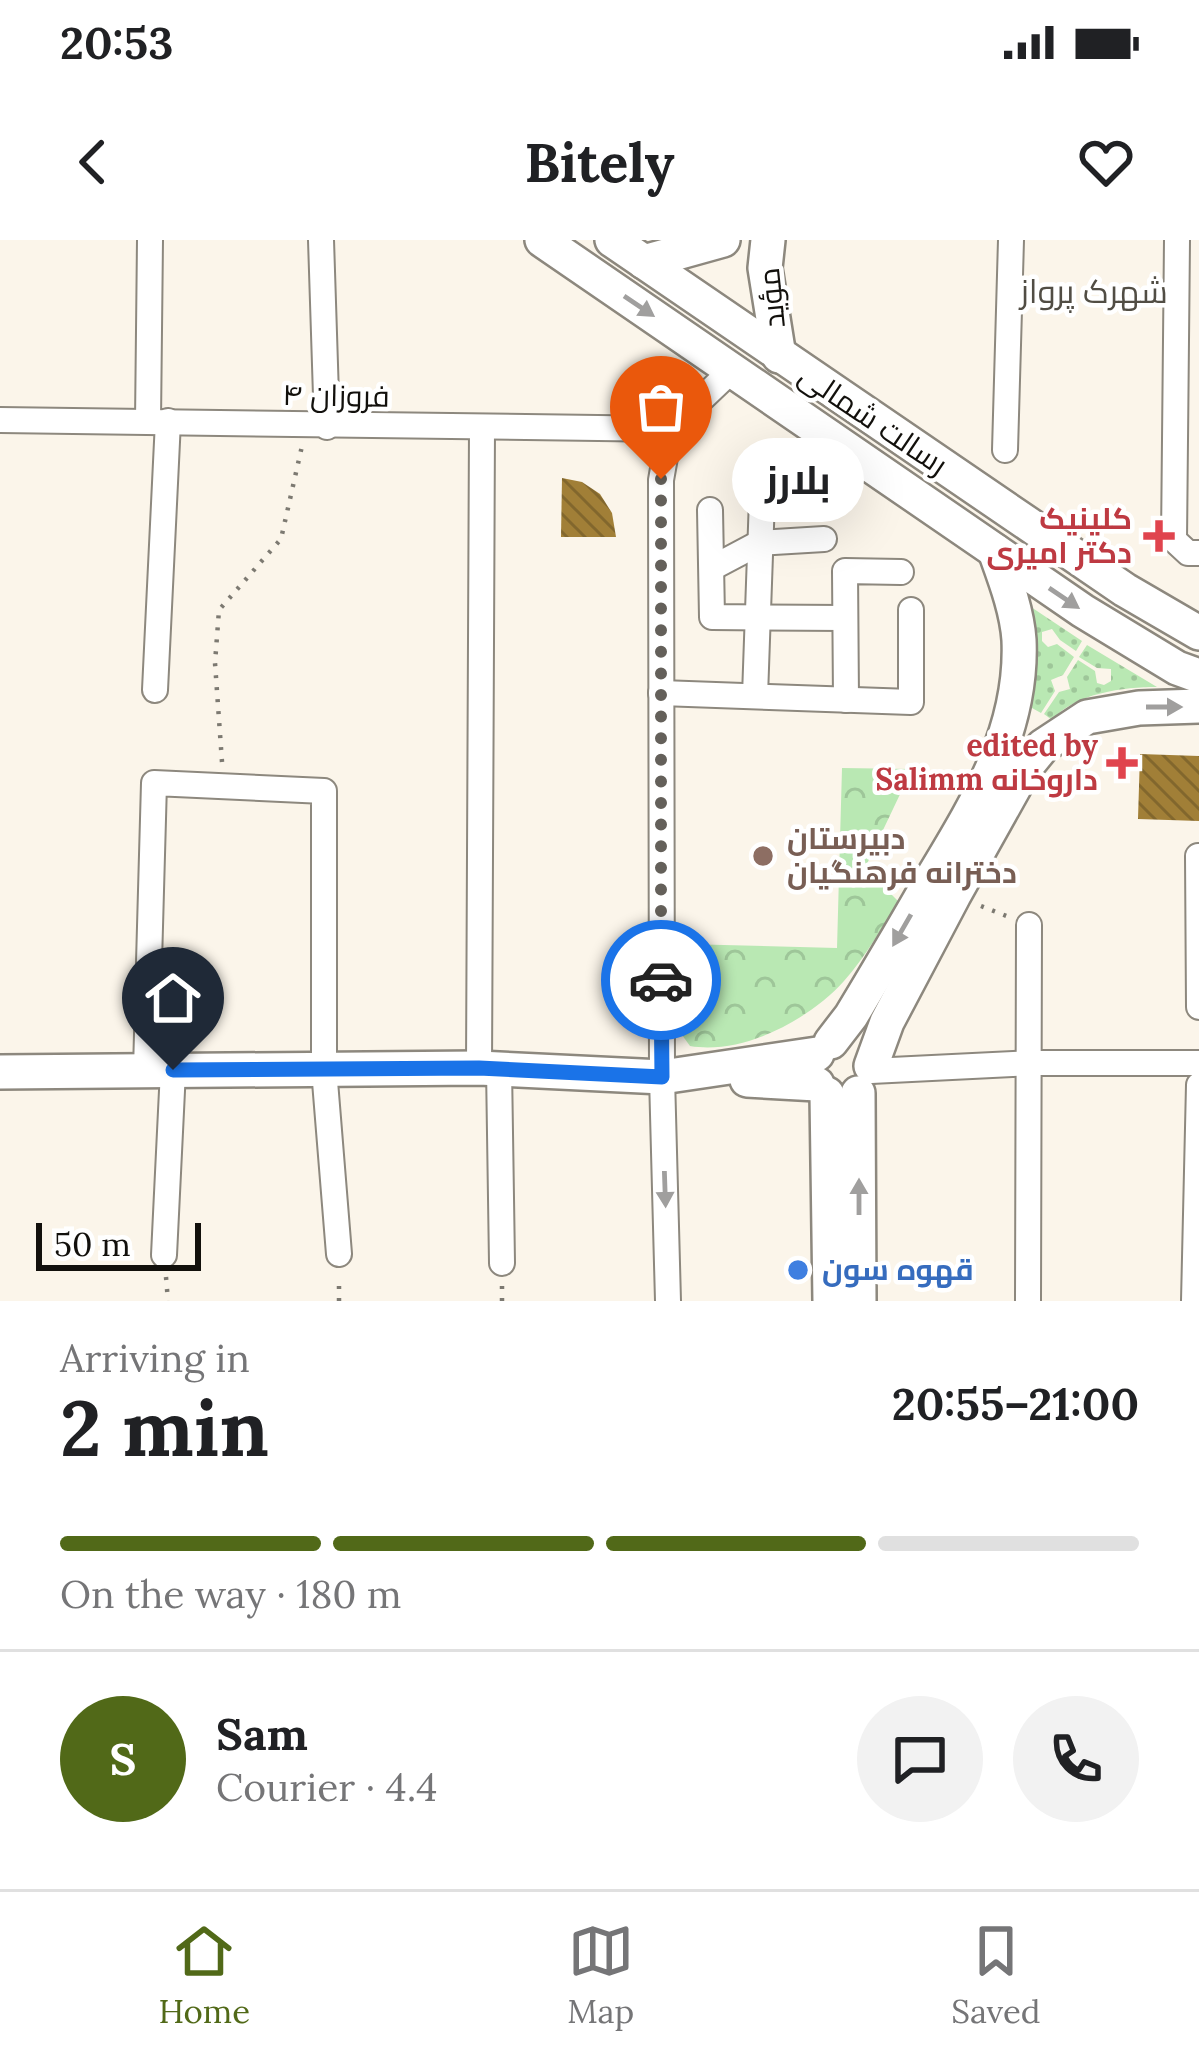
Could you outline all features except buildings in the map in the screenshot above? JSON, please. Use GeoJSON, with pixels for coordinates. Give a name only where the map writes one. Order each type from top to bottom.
{"type":"FeatureCollection","features":[{"type":"Feature","properties":{"kind":"street"},"geometry":{"type":"LineString","coordinates":[[150,240],[158,421],[155,690]]}},
{"type":"Feature","properties":{"kind":"street"},"geometry":{"type":"LineString","coordinates":[[316,427],[321,240]]}},
{"type":"Feature","properties":{"kind":"street","name":"رسالت شمالی"},"geometry":{"type":"LineString","coordinates":[[542,240],[995,551],[1177,668],[1199,676]]}},
{"type":"Feature","properties":{"kind":"street","name":"رسالت شمالی"},"geometry":{"type":"LineString","coordinates":[[612,240],[1125,590],[1199,633]]}},
{"type":"Feature","properties":{"kind":"street","name":"مؤید"},"geometry":{"type":"LineString","coordinates":[[644,262],[723,240]]}},
{"type":"Feature","properties":{"kind":"street","name":"مؤید"},"geometry":{"type":"LineString","coordinates":[[768,240],[765,268],[779,356]]}},
{"type":"Feature","properties":{"kind":"street"},"geometry":{"type":"LineString","coordinates":[[1005,450],[1011,240]]}},
{"type":"Feature","properties":{"kind":"street"},"geometry":{"type":"LineString","coordinates":[[1177,240],[1174,540],[1189,550]]}},
{"type":"Feature","properties":{"kind":"street"},"geometry":{"type":"LineString","coordinates":[[668,1301],[662,1077],[661,479],[670,429],[732,370]]}},
{"type":"Feature","properties":{"kind":"street","name":"فروزان ۴"},"geometry":{"type":"LineString","coordinates":[[0,420],[670,429]]}},
{"type":"Feature","properties":{"kind":"street"},"geometry":{"type":"LineString","coordinates":[[482,428],[489,1068],[502,1263]]}},
{"type":"Feature","properties":{"kind":"street"},"geometry":{"type":"LineString","coordinates":[[754,697],[763,470]]}},
{"type":"Feature","properties":{"kind":"street"},"geometry":{"type":"LineString","coordinates":[[710,510],[712,617],[845,618]]}},
{"type":"Feature","properties":{"kind":"street"},"geometry":{"type":"LineString","coordinates":[[712,568],[759,543],[824,539]]}},
{"type":"Feature","properties":{"kind":"street"},"geometry":{"type":"LineString","coordinates":[[830,1301],[842,1072],[851,1016],[964,824],[997,763],[1008,730],[1018,677],[1018,641],[995,551]]}},
{"type":"Feature","properties":{"kind":"street"},"geometry":{"type":"LineString","coordinates":[[846,700],[844,572],[901,572]]}},
{"type":"Feature","properties":{"kind":"street"},"geometry":{"type":"LineString","coordinates":[[661,693],[910,702],[911,610]]}},
{"type":"Feature","properties":{"kind":"street"},"geometry":{"type":"LineString","coordinates":[[860,1301],[842,1072],[887,1022],[1025,768],[1043,746],[1087,717],[1139,708],[1199,706]]}},
{"type":"Feature","properties":{"kind":"street"},"geometry":{"type":"LineString","coordinates":[[1008,730],[1026,723],[1038,730],[1043,746]]}},
{"type":"Feature","properties":{"kind":"street"},"geometry":{"type":"LineString","coordinates":[[164,1255],[154,783],[324,790],[324,1069],[339,1254]]}},
{"type":"Feature","properties":{"kind":"street"},"geometry":{"type":"LineString","coordinates":[[1198,856],[1199,1007]]}},
{"type":"Feature","properties":{"kind":"street"},"geometry":{"type":"LineString","coordinates":[[1028,1301],[1029,925]]}},
{"type":"Feature","properties":{"kind":"street"},"geometry":{"type":"LineString","coordinates":[[0,1072],[489,1068],[662,1077],[1199,1063]]}},
{"type":"Feature","properties":{"kind":"street"},"geometry":{"type":"LineString","coordinates":[[1194,1301],[1199,1085]]}},
{"type":"Feature","properties":{"kind":"path"},"geometry":{"type":"LineString","coordinates":[[224,786],[215,663],[219,610],[280,539],[316,427]]}},
{"type":"Feature","properties":{"kind":"path"},"geometry":{"type":"LineString","coordinates":[[954,895],[1029,925]]}},
{"type":"Feature","properties":{"kind":"green space"},"geometry":{"type":"Polygon","coordinates":[[[1028,605],[1082,641],[1076,651],[1052,629],[1042,632],[1048,647],[1057,644],[1074,657],[1063,675],[1051,680],[1055,691],[1041,713],[1032,708],[1028,605]]]}},
{"type":"Feature","properties":{"kind":"green space"},"geometry":{"type":"Polygon","coordinates":[[[1087,645],[1157,687],[1087,698],[1052,720],[1044,714],[1059,692],[1070,689],[1067,677],[1078,660],[1095,671],[1097,683],[1111,681],[1111,669],[1097,668],[1079,657],[1087,645]]]}},
{"type":"Feature","properties":{"kind":"green space"},"geometry":{"type":"Polygon","coordinates":[[[842,768],[912,769],[865,868],[899,902],[852,972],[813,1009],[753,1040],[690,1046],[682,1035],[684,944],[837,948],[842,768]]]}},
{"type":"Feature","properties":{"kind":"way so far"},"geometry":{"type":"LineString","coordinates":[[661,479],[661,980]]}},
{"type":"Feature","properties":{"kind":"place","name":"بلارز"},"geometry":{"type":"Point","coordinates":[661,479]}},
{"type":"Feature","properties":{"kind":"place","name":"کلینیک دکتر امیری"},"geometry":{"type":"Point","coordinates":[1159,536]}},
{"type":"Feature","properties":{"kind":"place","name":"edited by Salimm داروخانه"},"geometry":{"type":"Point","coordinates":[1122,763]}},
{"type":"Feature","properties":{"kind":"place","name":"دبیرستان دخترانه فرهنگیان"},"geometry":{"type":"Point","coordinates":[763,856]}},
{"type":"Feature","properties":{"kind":"place","name":"قهوه سون"},"geometry":{"type":"Point","coordinates":[798,1270]}},
{"type":"Feature","properties":{"kind":"district","name":"شهرک پرواز"},"geometry":{"type":"Point","coordinates":[1094,291]}},
{"type":"Feature","properties":{"kind":"route"},"geometry":{"type":"LineString","coordinates":[[173,1070],[479,1068],[662,1077],[661,980]]}}]}
